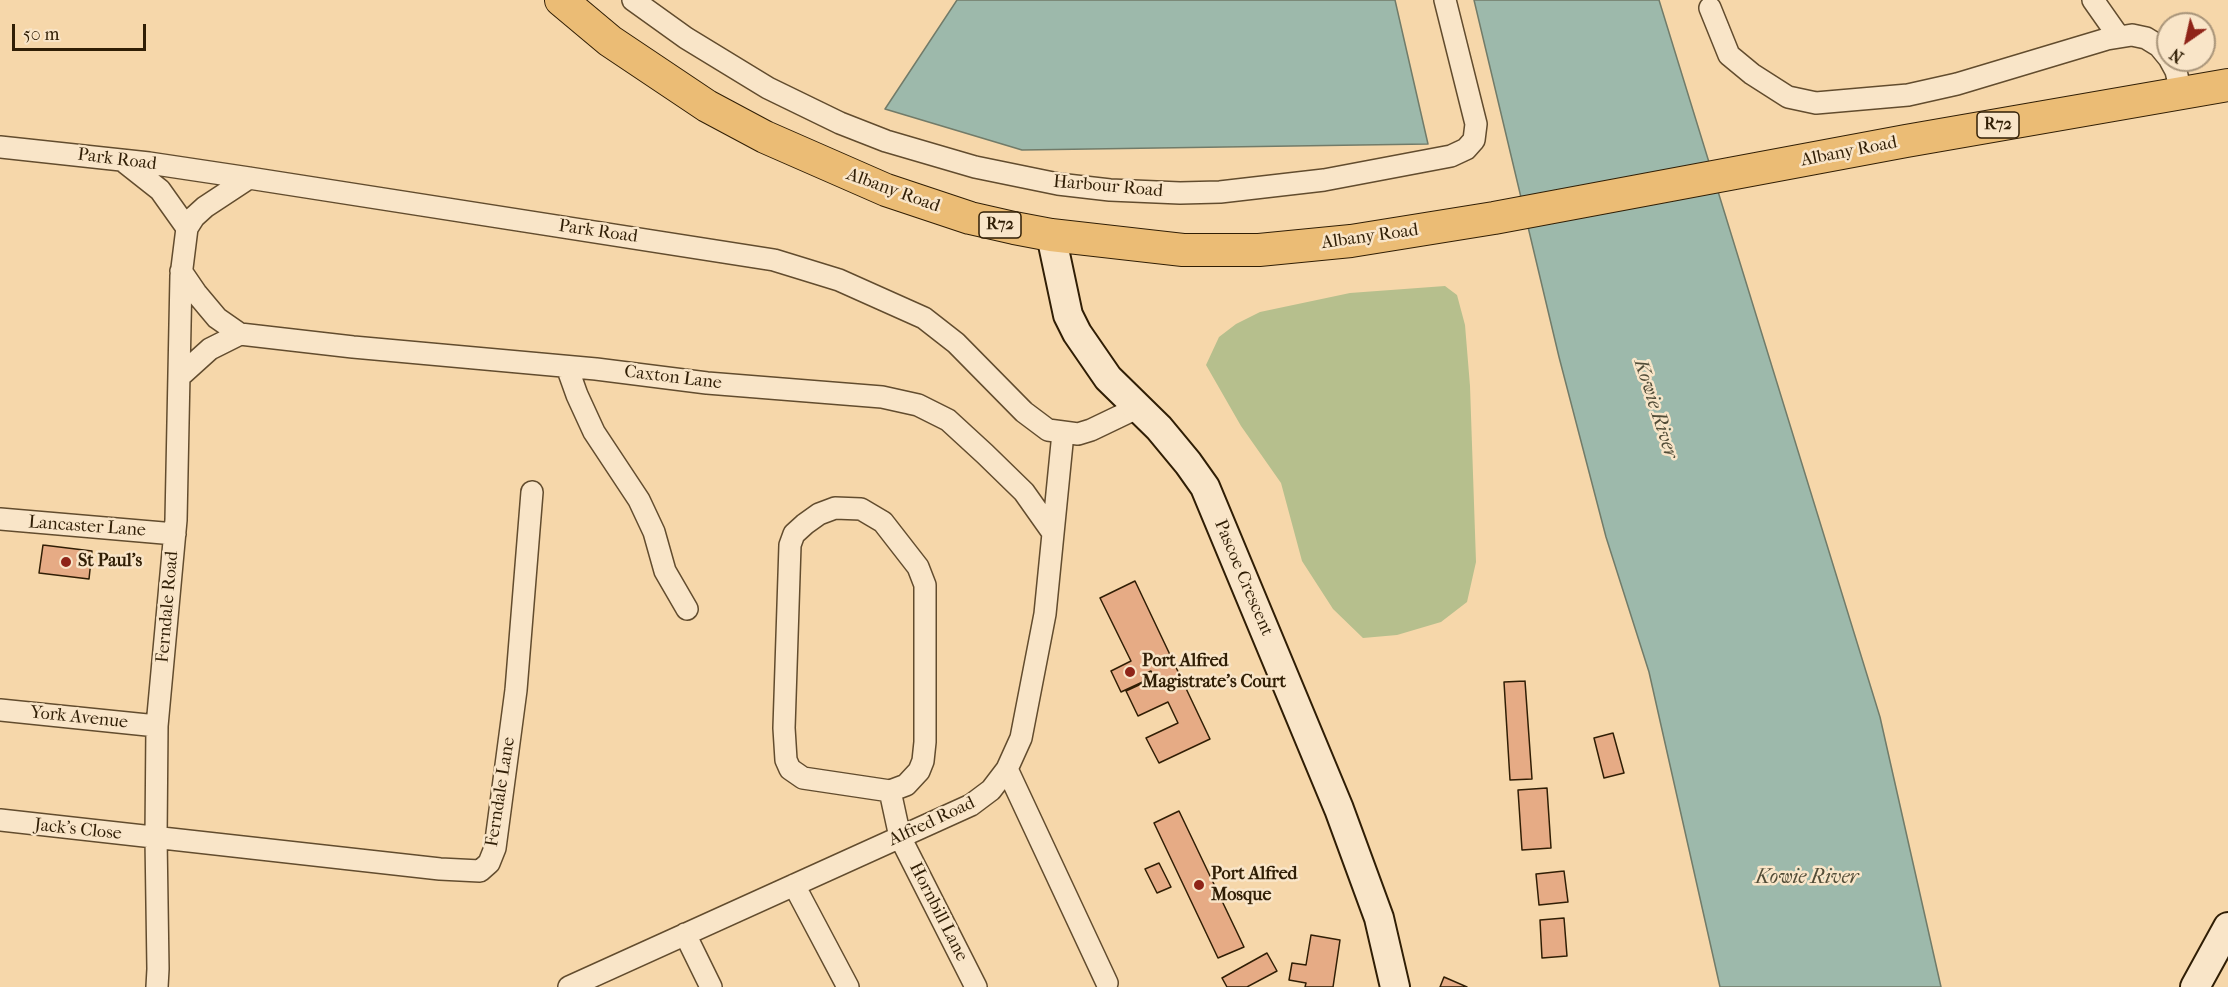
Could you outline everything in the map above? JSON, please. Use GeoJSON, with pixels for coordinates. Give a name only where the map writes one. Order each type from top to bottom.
{"type":"FeatureCollection","features":[{"type":"Feature","properties":{"kind":"main road","name":"Albany Road"},"geometry":{"type":"LineString","coordinates":[[561,0],[610,41],[707,106],[765,137],[845,174],[932,207],[970,218],[1051,235],[1173,249],[1259,250],[1351,241],[1494,218],[2228,85]]}},
{"type":"Feature","properties":{"kind":"street","name":"Harbour Road"},"geometry":{"type":"LineString","coordinates":[[633,0],[686,38],[768,88],[840,123],[886,141],[975,167],[1068,186],[1180,193],[1220,192],[1324,180],[1452,156],[1466,149],[1474,140],[1476,124],[1445,0]]}},
{"type":"Feature","properties":{"kind":"street"},"geometry":{"type":"LineString","coordinates":[[2093,0],[2119,37]]}},
{"type":"Feature","properties":{"kind":"street"},"geometry":{"type":"LineString","coordinates":[[1710,8],[1729,55],[1752,74],[1788,97],[1816,103],[1908,95],[1957,84],[2119,37],[2132,35],[2146,38],[2156,44]]}},
{"type":"Feature","properties":{"kind":"street"},"geometry":{"type":"LineString","coordinates":[[2176,72],[2181,93]]}},
{"type":"Feature","properties":{"kind":"street","name":"Park Road"},"geometry":{"type":"LineString","coordinates":[[0,147],[249,177],[774,260],[824,274],[924,318],[956,343],[1038,423],[1048,430],[1063,433]]}},
{"type":"Feature","properties":{"kind":"street"},"geometry":{"type":"LineString","coordinates":[[122,160],[160,190],[187,228],[194,217],[205,207],[249,177]]}},
{"type":"Feature","properties":{"kind":"street","name":"Ferndale Road"},"geometry":{"type":"LineString","coordinates":[[156,987],[158,726],[175,534],[182,271],[187,228]]}},
{"type":"Feature","properties":{"kind":"street","name":"Pascoe Crescent"},"geometry":{"type":"LineString","coordinates":[[1051,235],[1068,315],[1077,333],[1108,378],[1139,407],[1175,447],[1204,488],[1339,808],[1379,918],[1395,987]]}},
{"type":"Feature","properties":{"kind":"street"},"geometry":{"type":"LineString","coordinates":[[179,377],[210,349],[240,334],[218,318],[196,293],[182,271]]}},
{"type":"Feature","properties":{"kind":"street","name":"Caxton Lane"},"geometry":{"type":"LineString","coordinates":[[240,334],[707,383],[882,397],[918,405],[948,420],[985,454],[1024,492],[1053,533]]}},
{"type":"Feature","properties":{"kind":"street"},"geometry":{"type":"LineString","coordinates":[[567,367],[594,432],[639,500],[654,532],[665,571],[687,609]]}},
{"type":"Feature","properties":{"kind":"street"},"geometry":{"type":"LineString","coordinates":[[1063,433],[1078,434],[1091,430],[1139,407]]}},
{"type":"Feature","properties":{"kind":"street","name":"Alfred Road"},"geometry":{"type":"LineString","coordinates":[[575,986],[984,797],[1007,770],[1021,738],[1045,614],[1063,433]]}},
{"type":"Feature","properties":{"kind":"street","name":"Ferndale Lane"},"geometry":{"type":"LineString","coordinates":[[156,838],[456,870],[480,871],[489,863],[495,848],[516,690],[532,492]]}},
{"type":"Feature","properties":{"kind":"street"},"geometry":{"type":"LineString","coordinates":[[835,508],[861,509],[883,522],[918,567],[925,585],[923,761],[919,771],[906,785],[890,791],[803,778],[790,769],[786,760],[784,728],[790,545],[794,534],[805,524],[819,514],[835,508]]}},
{"type":"Feature","properties":{"kind":"street","name":"Lancaster Lane"},"geometry":{"type":"LineString","coordinates":[[0,519],[175,534]]}},
{"type":"Feature","properties":{"kind":"street","name":"York Avenue"},"geometry":{"type":"LineString","coordinates":[[0,710],[158,726]]}},
{"type":"Feature","properties":{"kind":"street"},"geometry":{"type":"LineString","coordinates":[[1007,770],[1107,983]]}},
{"type":"Feature","properties":{"kind":"street","name":"Hornbill Lane"},"geometry":{"type":"LineString","coordinates":[[890,791],[900,837],[976,987]]}},
{"type":"Feature","properties":{"kind":"street","name":"Jack's Close"},"geometry":{"type":"LineString","coordinates":[[0,820],[156,838]]}},
{"type":"Feature","properties":{"kind":"street"},"geometry":{"type":"LineString","coordinates":[[794,885],[848,987]]}},
{"type":"Feature","properties":{"kind":"street"},"geometry":{"type":"LineString","coordinates":[[2200,985],[2228,927]]}},
{"type":"Feature","properties":{"kind":"street"},"geometry":{"type":"LineString","coordinates":[[685,934],[711,987]]}},
{"type":"Feature","properties":{"kind":"green space"},"geometry":{"type":"Polygon","coordinates":[[[1445,286],[1457,295],[1465,325],[1470,386],[1476,562],[1467,602],[1441,622],[1397,635],[1363,638],[1333,609],[1302,561],[1281,483],[1241,426],[1206,365],[1219,337],[1236,324],[1260,312],[1350,293],[1445,286]]]}},
{"type":"Feature","properties":{"kind":"water"},"geometry":{"type":"Polygon","coordinates":[[[957,0],[1395,0],[1428,144],[1022,150],[885,109],[957,0]]]}},
{"type":"Feature","properties":{"kind":"water","name":"Kowie River"},"geometry":{"type":"Polygon","coordinates":[[[1474,0],[1659,0],[1880,717],[1941,987],[1720,987],[1649,672],[1606,537],[1559,357],[1474,0]]]}},
{"type":"Feature","properties":{"kind":"building","name":"St Paul's"},"geometry":{"type":"Polygon","coordinates":[[[43,545],[92,551],[89,579],[39,573],[43,545]]]}},
{"type":"Feature","properties":{"kind":"building","name":"Port Alfred Magistrate's Court"},"geometry":{"type":"Polygon","coordinates":[[[1135,581],[1210,739],[1159,763],[1146,738],[1178,723],[1168,702],[1138,716],[1126,691],[1154,678],[1151,671],[1146,673],[1149,679],[1121,692],[1111,671],[1131,661],[1100,598],[1135,581]]]}},
{"type":"Feature","properties":{"kind":"building"},"geometry":{"type":"Polygon","coordinates":[[[1525,681],[1532,779],[1510,780],[1504,682],[1525,681]]]}},
{"type":"Feature","properties":{"kind":"building"},"geometry":{"type":"Polygon","coordinates":[[[1613,733],[1624,773],[1604,778],[1594,738],[1613,733]]]}},
{"type":"Feature","properties":{"kind":"building"},"geometry":{"type":"Polygon","coordinates":[[[1547,788],[1551,848],[1522,850],[1518,790],[1547,788]]]}},
{"type":"Feature","properties":{"kind":"building","name":"Port Alfred Mosque"},"geometry":{"type":"Polygon","coordinates":[[[1179,811],[1244,947],[1218,958],[1154,823],[1179,811]]]}},
{"type":"Feature","properties":{"kind":"building"},"geometry":{"type":"Polygon","coordinates":[[[1159,863],[1171,887],[1157,893],[1145,869],[1159,863]]]}},
{"type":"Feature","properties":{"kind":"building"},"geometry":{"type":"Polygon","coordinates":[[[1564,871],[1568,902],[1539,905],[1536,874],[1564,871]]]}},
{"type":"Feature","properties":{"kind":"building"},"geometry":{"type":"Polygon","coordinates":[[[1564,918],[1567,956],[1542,958],[1540,920],[1564,918]]]}},
{"type":"Feature","properties":{"kind":"building"},"geometry":{"type":"Polygon","coordinates":[[[1311,935],[1340,940],[1333,987],[1305,987],[1306,983],[1289,980],[1292,963],[1306,965],[1311,935]]]}},
{"type":"Feature","properties":{"kind":"building"},"geometry":{"type":"Polygon","coordinates":[[[1267,953],[1277,971],[1247,987],[1227,987],[1222,978],[1267,953]]]}},
{"type":"Feature","properties":{"kind":"building"},"geometry":{"type":"Polygon","coordinates":[[[1444,977],[1467,987],[1440,987],[1444,977]]]}},
{"type":"Feature","properties":{"kind":"place","name":"St Paul's"},"geometry":{"type":"Point","coordinates":[66,562]}},
{"type":"Feature","properties":{"kind":"place","name":"Port Alfred Magistrate's Court"},"geometry":{"type":"Point","coordinates":[1130,672]}},
{"type":"Feature","properties":{"kind":"place","name":"Port Alfred Mosque"},"geometry":{"type":"Point","coordinates":[1199,885]}}]}
